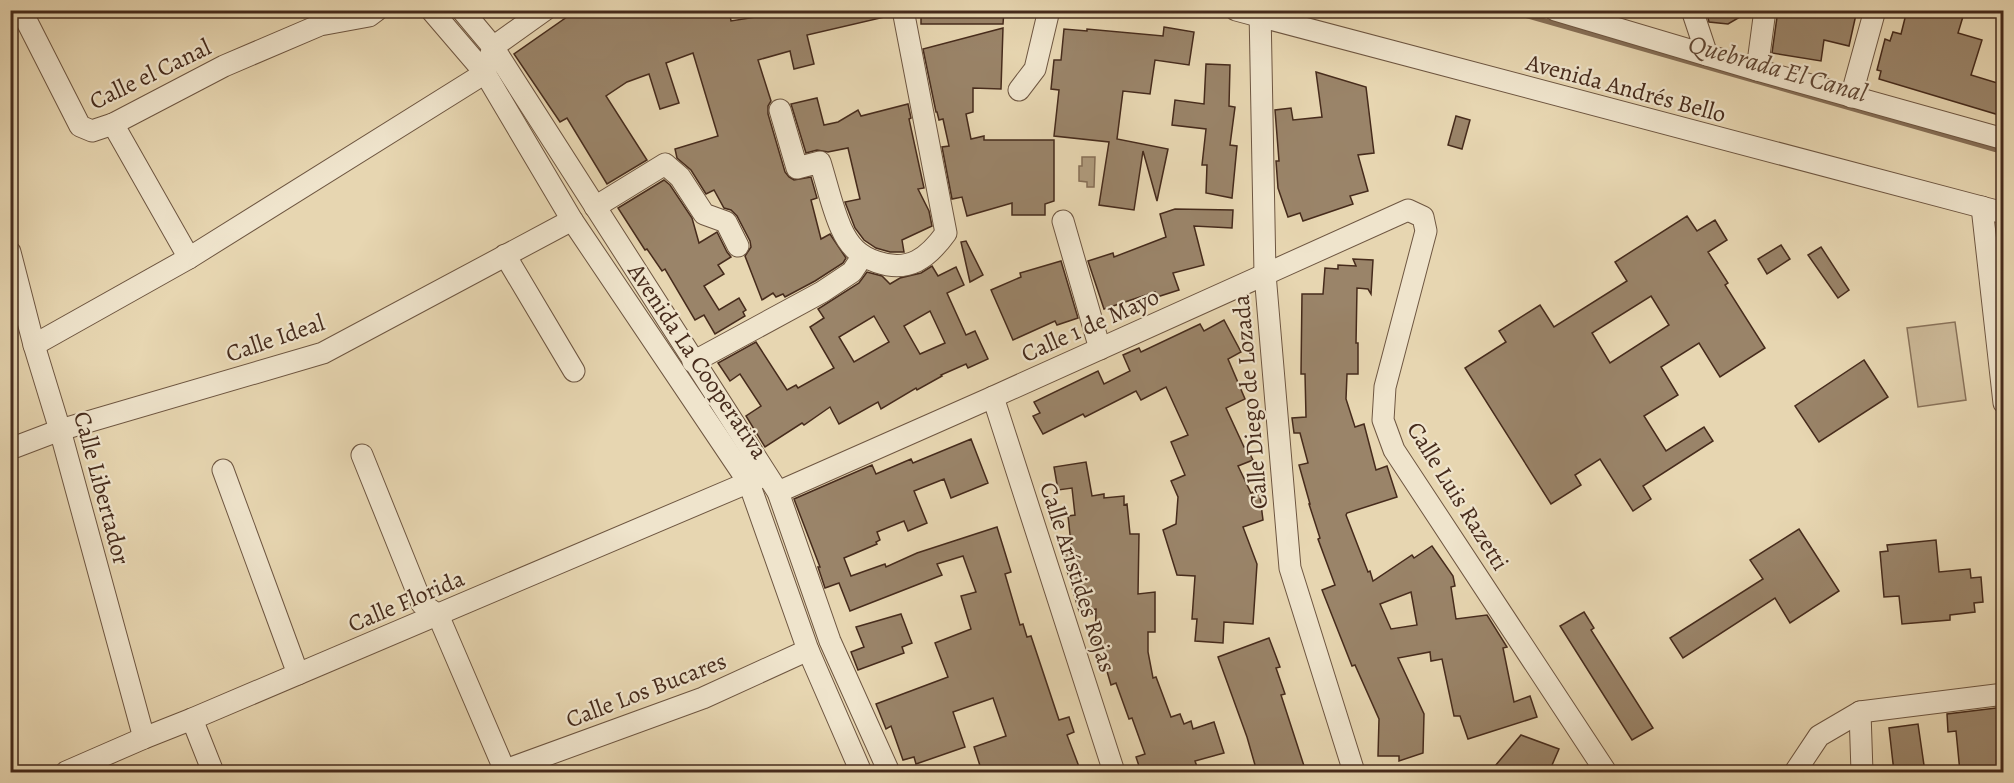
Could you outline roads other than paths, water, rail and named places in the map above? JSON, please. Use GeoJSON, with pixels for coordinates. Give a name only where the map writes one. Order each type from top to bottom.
{"type":"FeatureCollection","features":[{"type":"Feature","properties":{"kind":"street","name":"Calle el Canal"},"geometry":{"type":"LineString","coordinates":[[21,10],[80,126],[92,131],[113,124],[224,66],[320,25],[369,16],[377,10]]}},
{"type":"Feature","properties":{"kind":"street","name":"Avenida La Cooperativa"},"geometry":{"type":"LineString","coordinates":[[431,10],[485,73],[572,220],[758,478],[778,492],[830,641],[888,768]]}},
{"type":"Feature","properties":{"kind":"street","name":"Avenida La Cooperativa"},"geometry":{"type":"LineString","coordinates":[[462,10],[493,47],[596,207],[693,362],[758,478],[808,650],[859,772]]}},
{"type":"Feature","properties":{"kind":"street"},"geometry":{"type":"LineString","coordinates":[[34,345],[189,258],[485,73],[493,47],[545,10]]}},
{"type":"Feature","properties":{"kind":"street"},"geometry":{"type":"LineString","coordinates":[[780,110],[797,168],[820,162],[841,228],[862,257],[890,266],[903,266],[919,260],[936,246],[946,233],[903,10]]}},
{"type":"Feature","properties":{"kind":"street"},"geometry":{"type":"LineString","coordinates":[[1019,90],[1035,69],[1049,10]]}},
{"type":"Feature","properties":{"kind":"street","name":"Avenida Andrés Bello"},"geometry":{"type":"LineString","coordinates":[[1236,10],[1260,14],[2004,213]]}},
{"type":"Feature","properties":{"kind":"street"},"geometry":{"type":"LineString","coordinates":[[1692,10],[1707,55]]}},
{"type":"Feature","properties":{"kind":"street"},"geometry":{"type":"LineString","coordinates":[[1757,70],[1765,10]]}},
{"type":"Feature","properties":{"kind":"street"},"geometry":{"type":"LineString","coordinates":[[1851,97],[1875,10]]}},
{"type":"Feature","properties":{"kind":"street"},"geometry":{"type":"LineString","coordinates":[[1567,12],[1757,70],[2004,139]]}},
{"type":"Feature","properties":{"kind":"street","name":"Calle Diego de Lozada"},"geometry":{"type":"LineString","coordinates":[[1260,14],[1265,274],[1290,568],[1354,772]]}},
{"type":"Feature","properties":{"kind":"street"},"geometry":{"type":"LineString","coordinates":[[113,124],[189,258]]}},
{"type":"Feature","properties":{"kind":"street"},"geometry":{"type":"LineString","coordinates":[[596,207],[665,164],[681,177],[704,214],[726,222],[738,246]]}},
{"type":"Feature","properties":{"kind":"street"},"geometry":{"type":"LineString","coordinates":[[1982,207],[2004,403]]}},
{"type":"Feature","properties":{"kind":"street","name":"Calle 1 de Mayo"},"geometry":{"type":"LineString","coordinates":[[778,492],[1408,210],[1423,217]]}},
{"type":"Feature","properties":{"kind":"street","name":"Calle Luis Razetti"},"geometry":{"type":"LineString","coordinates":[[1423,217],[1426,231],[1385,387],[1383,420],[1395,450],[1606,772]]}},
{"type":"Feature","properties":{"kind":"street","name":"Calle Ideal"},"geometry":{"type":"LineString","coordinates":[[10,449],[60,430],[323,352],[572,220]]}},
{"type":"Feature","properties":{"kind":"street"},"geometry":{"type":"LineString","coordinates":[[1063,221],[1100,349]]}},
{"type":"Feature","properties":{"kind":"street","name":"Calle Libertador"},"geometry":{"type":"LineString","coordinates":[[10,252],[144,738]]}},
{"type":"Feature","properties":{"kind":"street"},"geometry":{"type":"LineString","coordinates":[[505,255],[574,370]]}},
{"type":"Feature","properties":{"kind":"street"},"geometry":{"type":"LineString","coordinates":[[693,362],[822,292],[852,272],[862,257]]}},
{"type":"Feature","properties":{"kind":"street","name":"Calle Arístides Rojas"},"geometry":{"type":"LineString","coordinates":[[993,397],[1114,772]]}},
{"type":"Feature","properties":{"kind":"street"},"geometry":{"type":"LineString","coordinates":[[362,455],[422,604],[438,615],[503,772]]}},
{"type":"Feature","properties":{"kind":"street"},"geometry":{"type":"LineString","coordinates":[[223,470],[298,674]]}},
{"type":"Feature","properties":{"kind":"street","name":"Calle Florida"},"geometry":{"type":"LineString","coordinates":[[66,772],[758,478]]}},
{"type":"Feature","properties":{"kind":"street","name":"Calle Los Bucares"},"geometry":{"type":"LineString","coordinates":[[503,772],[703,698],[808,650]]}},
{"type":"Feature","properties":{"kind":"street"},"geometry":{"type":"LineString","coordinates":[[1795,772],[1819,736],[1860,712],[2004,694]]}},
{"type":"Feature","properties":{"kind":"street"},"geometry":{"type":"LineString","coordinates":[[1860,712],[1862,772]]}},
{"type":"Feature","properties":{"kind":"street"},"geometry":{"type":"LineString","coordinates":[[192,719],[213,772]]}},
{"type":"Feature","properties":{"kind":"street"},"geometry":{"type":"LineString","coordinates":[[859,772],[888,768]]}},
{"type":"Feature","properties":{"kind":"waterway","name":"Quebrada El Canal"},"geometry":{"type":"LineString","coordinates":[[1507,10],[2004,152]]}}]}
